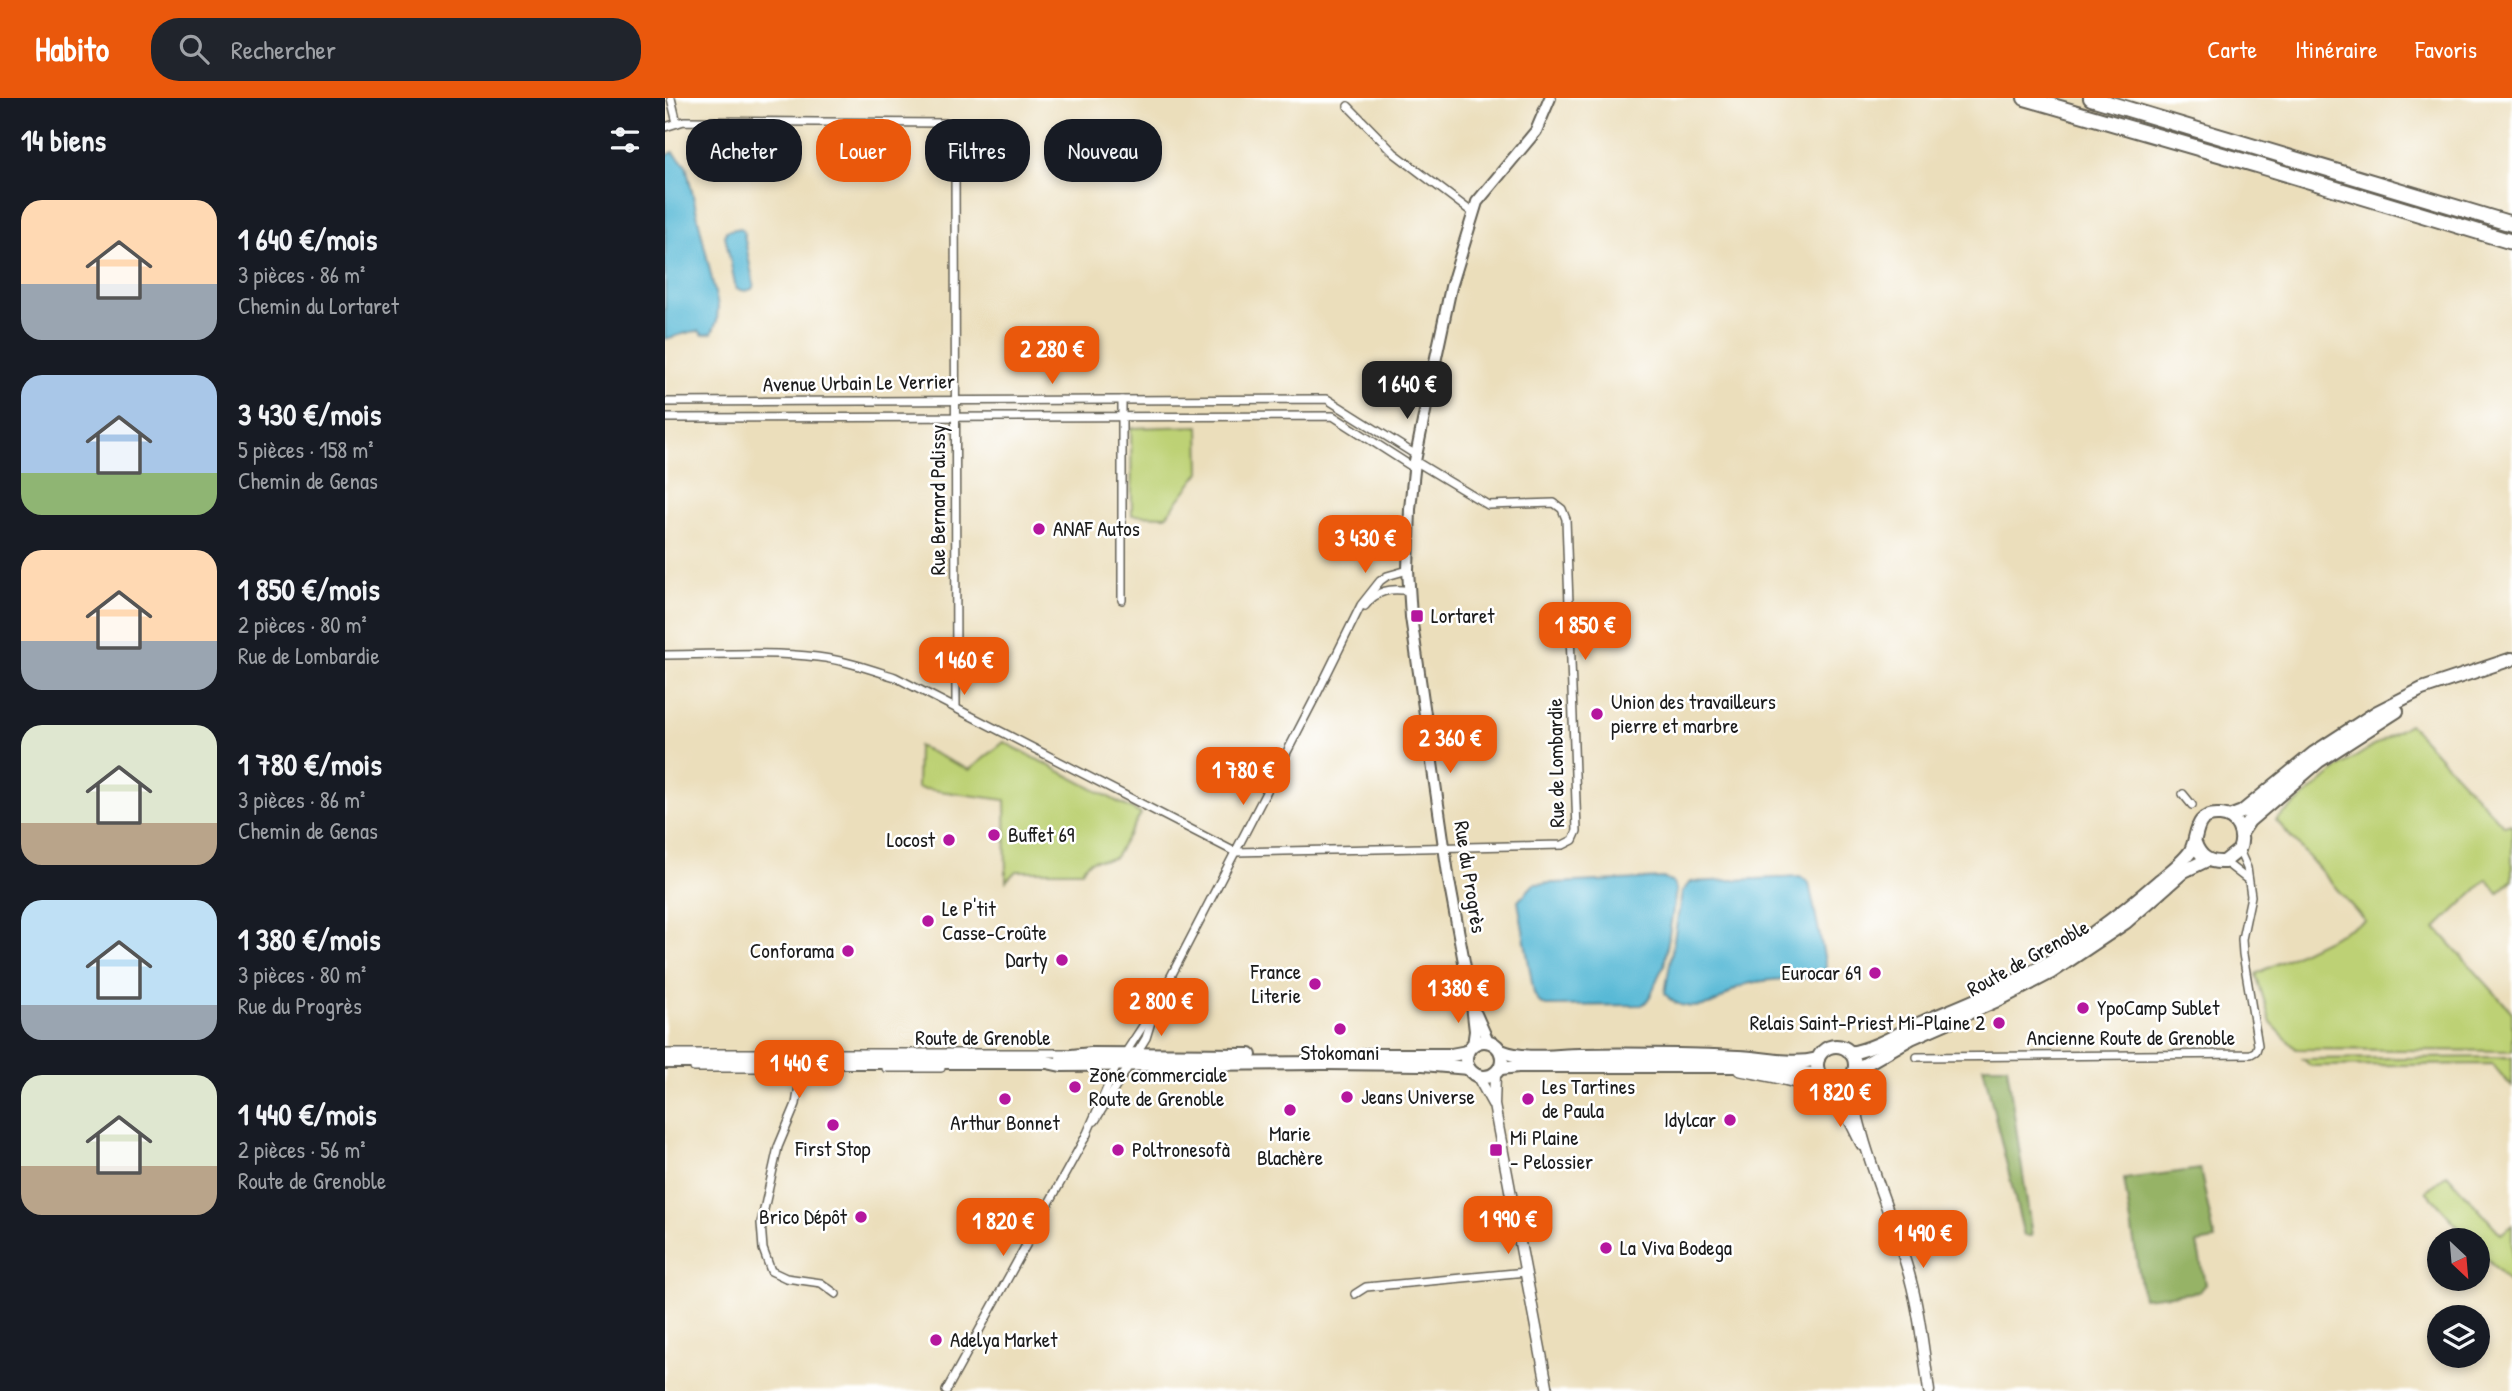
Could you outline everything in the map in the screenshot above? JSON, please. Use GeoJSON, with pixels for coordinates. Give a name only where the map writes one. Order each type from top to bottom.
{"type":"FeatureCollection","features":[{"type":"Feature","properties":{"kind":"highway"},"geometry":{"type":"LineString","coordinates":[[2025,98],[2512,242]]}},
{"type":"Feature","properties":{"kind":"highway"},"geometry":{"type":"LineString","coordinates":[[2091,98],[2512,223]]}},
{"type":"Feature","properties":{"kind":"main road","name":"Rue du Progrès"},"geometry":{"type":"LineString","coordinates":[[1470,1048],[1475,1031],[1472,1005],[1445,847],[1409,591],[1408,547],[1415,461],[1451,287],[1476,202],[1536,131],[1551,98]]}},
{"type":"Feature","properties":{"kind":"main road"},"geometry":{"type":"LineString","coordinates":[[2229,817],[2249,807],[2314,753],[2377,712],[2422,690],[2512,659]]}},
{"type":"Feature","properties":{"kind":"main road"},"geometry":{"type":"LineString","coordinates":[[2241,833],[2229,817],[2217,815],[2206,818],[2197,827],[2195,844],[2201,856],[2207,860],[2224,862],[2239,850],[2241,833],[2249,821],[2339,747],[2381,719],[2472,673]]}},
{"type":"Feature","properties":{"kind":"main road","name":"Route de Grenoble"},"geometry":{"type":"LineString","coordinates":[[1850,1052],[1880,1044],[1907,1029],[2002,988],[2064,953],[2143,895],[2179,864],[2195,844]]}},
{"type":"Feature","properties":{"kind":"main road","name":"Route de Grenoble"},"geometry":{"type":"LineString","coordinates":[[1852,1074],[1911,1038],[2000,999],[2061,967],[2126,922],[2183,872],[2207,860]]}},
{"type":"Feature","properties":{"kind":"main road","name":"Rue du Progrès"},"geometry":{"type":"LineString","coordinates":[[1472,1005],[1488,1041]]}},
{"type":"Feature","properties":{"kind":"main road"},"geometry":{"type":"LineString","coordinates":[[1488,1041],[1501,1051],[1514,1056],[1737,1057],[1801,1063],[1818,1059],[1830,1048],[1841,1047],[1850,1052],[1855,1064],[1852,1074],[1843,1083],[1834,1084],[1820,1075],[1747,1066],[1518,1066],[1498,1071],[1490,1077],[1478,1077],[1468,1068],[1470,1048],[1488,1041]]}},
{"type":"Feature","properties":{"kind":"main road","name":"Route de Grenoble"},"geometry":{"type":"LineString","coordinates":[[665,1057],[1047,1062],[1061,1065],[1127,1059],[1451,1055],[1470,1048]]}},
{"type":"Feature","properties":{"kind":"main road"},"geometry":{"type":"LineString","coordinates":[[1498,1071],[1503,1057],[1501,1051]]}},
{"type":"Feature","properties":{"kind":"main road","name":"Route de Grenoble"},"geometry":{"type":"LineString","coordinates":[[665,1057],[1059,1058],[1091,1054],[1127,1059],[1410,1064],[1468,1068]]}},
{"type":"Feature","properties":{"kind":"main road"},"geometry":{"type":"LineString","coordinates":[[1818,1059],[1820,1075]]}},
{"type":"Feature","properties":{"kind":"street"},"geometry":{"type":"LineString","coordinates":[[665,127],[677,123],[671,98]]}},
{"type":"Feature","properties":{"kind":"street"},"geometry":{"type":"LineString","coordinates":[[1348,106],[1394,153],[1473,213]]}},
{"type":"Feature","properties":{"kind":"street","name":"Rue Bernard Palissy"},"geometry":{"type":"LineString","coordinates":[[677,123],[838,122],[950,125],[955,140],[956,708]]}},
{"type":"Feature","properties":{"kind":"street","name":"Avenue Urbain Le Verrier"},"geometry":{"type":"LineString","coordinates":[[665,402],[1327,399],[1415,461]]}},
{"type":"Feature","properties":{"kind":"street"},"geometry":{"type":"LineString","coordinates":[[1122,400],[1122,600]]}},
{"type":"Feature","properties":{"kind":"street","name":"Avenue Urbain Le Verrier"},"geometry":{"type":"LineString","coordinates":[[665,418],[1333,416],[1415,461]]}},
{"type":"Feature","properties":{"kind":"street","name":"Rue de Lombardie"},"geometry":{"type":"LineString","coordinates":[[1415,461],[1488,506],[1554,503],[1562,509],[1566,519],[1577,831],[1573,840],[1563,845],[1445,847]]}},
{"type":"Feature","properties":{"kind":"street"},"geometry":{"type":"LineString","coordinates":[[946,1391],[1154,1009],[1361,605],[1374,586],[1387,576],[1408,570]]}},
{"type":"Feature","properties":{"kind":"street"},"geometry":{"type":"LineString","coordinates":[[1356,617],[1375,595],[1391,589],[1409,591]]}},
{"type":"Feature","properties":{"kind":"street"},"geometry":{"type":"LineString","coordinates":[[665,655],[766,654],[818,657],[895,677],[1235,852],[1445,847]]}},
{"type":"Feature","properties":{"kind":"street"},"geometry":{"type":"LineString","coordinates":[[2183,794],[2192,805]]}},
{"type":"Feature","properties":{"kind":"street","name":"Ancienne Route de Grenoble"},"geometry":{"type":"LineString","coordinates":[[1917,1056],[2251,1055],[2258,1045],[2243,954],[2244,925],[2251,896],[2247,868],[2239,850]]}},
{"type":"Feature","properties":{"kind":"street"},"geometry":{"type":"LineString","coordinates":[[2224,862],[2249,881]]}},
{"type":"Feature","properties":{"kind":"street"},"geometry":{"type":"LineString","coordinates":[[1084,1138],[1127,1059],[1146,1038],[1154,1009]]}},
{"type":"Feature","properties":{"kind":"street","name":"Route de Grenoble"},"geometry":{"type":"LineString","coordinates":[[665,1068],[1061,1065]]}},
{"type":"Feature","properties":{"kind":"street"},"geometry":{"type":"LineString","coordinates":[[1725,1067],[1814,1089],[1833,1100],[1842,1109],[1870,1161]]}},
{"type":"Feature","properties":{"kind":"street"},"geometry":{"type":"LineString","coordinates":[[790,1068],[799,1086]]}},
{"type":"Feature","properties":{"kind":"street"},"geometry":{"type":"LineString","coordinates":[[813,1068],[799,1086],[796,1104],[778,1147],[761,1223],[761,1238],[771,1270],[786,1278],[821,1283],[836,1294]]}},
{"type":"Feature","properties":{"kind":"street"},"geometry":{"type":"LineString","coordinates":[[1493,1105],[1498,1071]]}},
{"type":"Feature","properties":{"kind":"street"},"geometry":{"type":"LineString","coordinates":[[1852,1074],[1854,1103],[1870,1161]]}},
{"type":"Feature","properties":{"kind":"street"},"geometry":{"type":"LineString","coordinates":[[1478,1077],[1493,1105],[1548,1391]]}},
{"type":"Feature","properties":{"kind":"street"},"geometry":{"type":"LineString","coordinates":[[1834,1084],[1843,1096],[1870,1161],[1906,1265],[1921,1331],[1929,1391]]}},
{"type":"Feature","properties":{"kind":"street"},"geometry":{"type":"LineString","coordinates":[[1355,1294],[1366,1287],[1526,1272]]}},
{"type":"Feature","properties":{"kind":"green space"},"geometry":{"type":"Polygon","coordinates":[[[1199,426],[1200,472],[1166,516],[1132,515],[1131,428],[1199,426]]]}},
{"type":"Feature","properties":{"kind":"green space"},"geometry":{"type":"Polygon","coordinates":[[[2409,724],[2504,826],[2512,824],[2512,880],[2498,893],[2487,879],[2436,928],[2512,1012],[2512,1051],[2296,1049],[2271,1023],[2256,974],[2365,921],[2276,820],[2341,766],[2409,724]]]}},
{"type":"Feature","properties":{"kind":"green space"},"geometry":{"type":"Polygon","coordinates":[[[1004,742],[1141,814],[1115,857],[1089,862],[1082,871],[1016,871],[1006,881],[1005,800],[917,788],[918,746],[969,770],[1004,742]]]}},
{"type":"Feature","properties":{"kind":"green space"},"geometry":{"type":"Polygon","coordinates":[[[2512,1057],[2512,1087],[2492,1064],[2311,1066],[2303,1059],[2512,1057]]]}},
{"type":"Feature","properties":{"kind":"green space"},"geometry":{"type":"Polygon","coordinates":[[[1983,1066],[2007,1066],[2032,1236],[2024,1236],[1983,1066]]]}},
{"type":"Feature","properties":{"kind":"green space"},"geometry":{"type":"Polygon","coordinates":[[[2200,1169],[2215,1240],[2197,1243],[2205,1284],[2199,1292],[2143,1298],[2124,1179],[2200,1169]]]}},
{"type":"Feature","properties":{"kind":"green space"},"geometry":{"type":"Polygon","coordinates":[[[2447,1174],[2501,1234],[2512,1225],[2512,1286],[2490,1261],[2490,1228],[2459,1228],[2426,1191],[2447,1174]]]}},
{"type":"Feature","properties":{"kind":"water"},"geometry":{"type":"Polygon","coordinates":[[[673,152],[686,165],[686,182],[690,182],[718,306],[717,321],[712,333],[703,335],[695,331],[665,339],[665,157],[673,152]]]}},
{"type":"Feature","properties":{"kind":"water"},"geometry":{"type":"Polygon","coordinates":[[[740,228],[743,230],[754,285],[746,291],[736,289],[725,235],[726,231],[740,228]]]}},
{"type":"Feature","properties":{"kind":"water"},"geometry":{"type":"Polygon","coordinates":[[[1801,877],[1809,883],[1826,966],[1825,974],[1819,977],[1747,984],[1714,1003],[1701,1006],[1681,1005],[1669,998],[1665,993],[1682,892],[1690,882],[1801,877]]]}},
{"type":"Feature","properties":{"kind":"water"},"geometry":{"type":"Polygon","coordinates":[[[1663,878],[1673,883],[1676,890],[1664,967],[1646,1002],[1642,1005],[1546,1006],[1539,1002],[1534,994],[1518,901],[1534,884],[1663,878]]]}},
{"type":"Feature","properties":{"kind":"place","name":"ANAF Autos"},"geometry":{"type":"Point","coordinates":[1039,529]}},
{"type":"Feature","properties":{"kind":"place","name":"Lortaret"},"geometry":{"type":"Point","coordinates":[1417,616]}},
{"type":"Feature","properties":{"kind":"place","name":"Union des travailleurs pierre et marbre"},"geometry":{"type":"Point","coordinates":[1597,714]}},
{"type":"Feature","properties":{"kind":"place","name":"Buffet 69"},"geometry":{"type":"Point","coordinates":[994,835]}},
{"type":"Feature","properties":{"kind":"place","name":"Locost"},"geometry":{"type":"Point","coordinates":[949,840]}},
{"type":"Feature","properties":{"kind":"place","name":"Le P'tit Casse-Croûte"},"geometry":{"type":"Point","coordinates":[928,921]}},
{"type":"Feature","properties":{"kind":"place","name":"Conforama"},"geometry":{"type":"Point","coordinates":[848,951]}},
{"type":"Feature","properties":{"kind":"place","name":"Darty"},"geometry":{"type":"Point","coordinates":[1062,960]}},
{"type":"Feature","properties":{"kind":"place","name":"Eurocar 69"},"geometry":{"type":"Point","coordinates":[1875,973]}},
{"type":"Feature","properties":{"kind":"place","name":"France Literie"},"geometry":{"type":"Point","coordinates":[1315,984]}},
{"type":"Feature","properties":{"kind":"place","name":"YpoCamp Sublet"},"geometry":{"type":"Point","coordinates":[2083,1008]}},
{"type":"Feature","properties":{"kind":"place","name":"Relais Saint-Priest Mi-Plaine 2"},"geometry":{"type":"Point","coordinates":[1999,1023]}},
{"type":"Feature","properties":{"kind":"place","name":"Stokomani"},"geometry":{"type":"Point","coordinates":[1340,1029]}},
{"type":"Feature","properties":{"kind":"place","name":"Zone commerciale Route de Grenoble"},"geometry":{"type":"Point","coordinates":[1075,1087]}},
{"type":"Feature","properties":{"kind":"place","name":"Jeans Universe"},"geometry":{"type":"Point","coordinates":[1347,1097]}},
{"type":"Feature","properties":{"kind":"place","name":"Arthur Bonnet"},"geometry":{"type":"Point","coordinates":[1005,1099]}},
{"type":"Feature","properties":{"kind":"place","name":"Les Tartines de Paula"},"geometry":{"type":"Point","coordinates":[1528,1099]}},
{"type":"Feature","properties":{"kind":"place","name":"Marie Blachère"},"geometry":{"type":"Point","coordinates":[1290,1110]}},
{"type":"Feature","properties":{"kind":"place","name":"Idylcar"},"geometry":{"type":"Point","coordinates":[1730,1120]}},
{"type":"Feature","properties":{"kind":"place","name":"First Stop"},"geometry":{"type":"Point","coordinates":[833,1125]}},
{"type":"Feature","properties":{"kind":"place","name":"Poltronesofà"},"geometry":{"type":"Point","coordinates":[1118,1150]}},
{"type":"Feature","properties":{"kind":"place","name":"Mi Plaine - Pelossier"},"geometry":{"type":"Point","coordinates":[1496,1150]}},
{"type":"Feature","properties":{"kind":"place","name":"Brico Dépôt"},"geometry":{"type":"Point","coordinates":[861,1217]}},
{"type":"Feature","properties":{"kind":"place","name":"La Viva Bodega"},"geometry":{"type":"Point","coordinates":[1606,1248]}},
{"type":"Feature","properties":{"kind":"place","name":"Adelya Market"},"geometry":{"type":"Point","coordinates":[936,1340]}}]}
